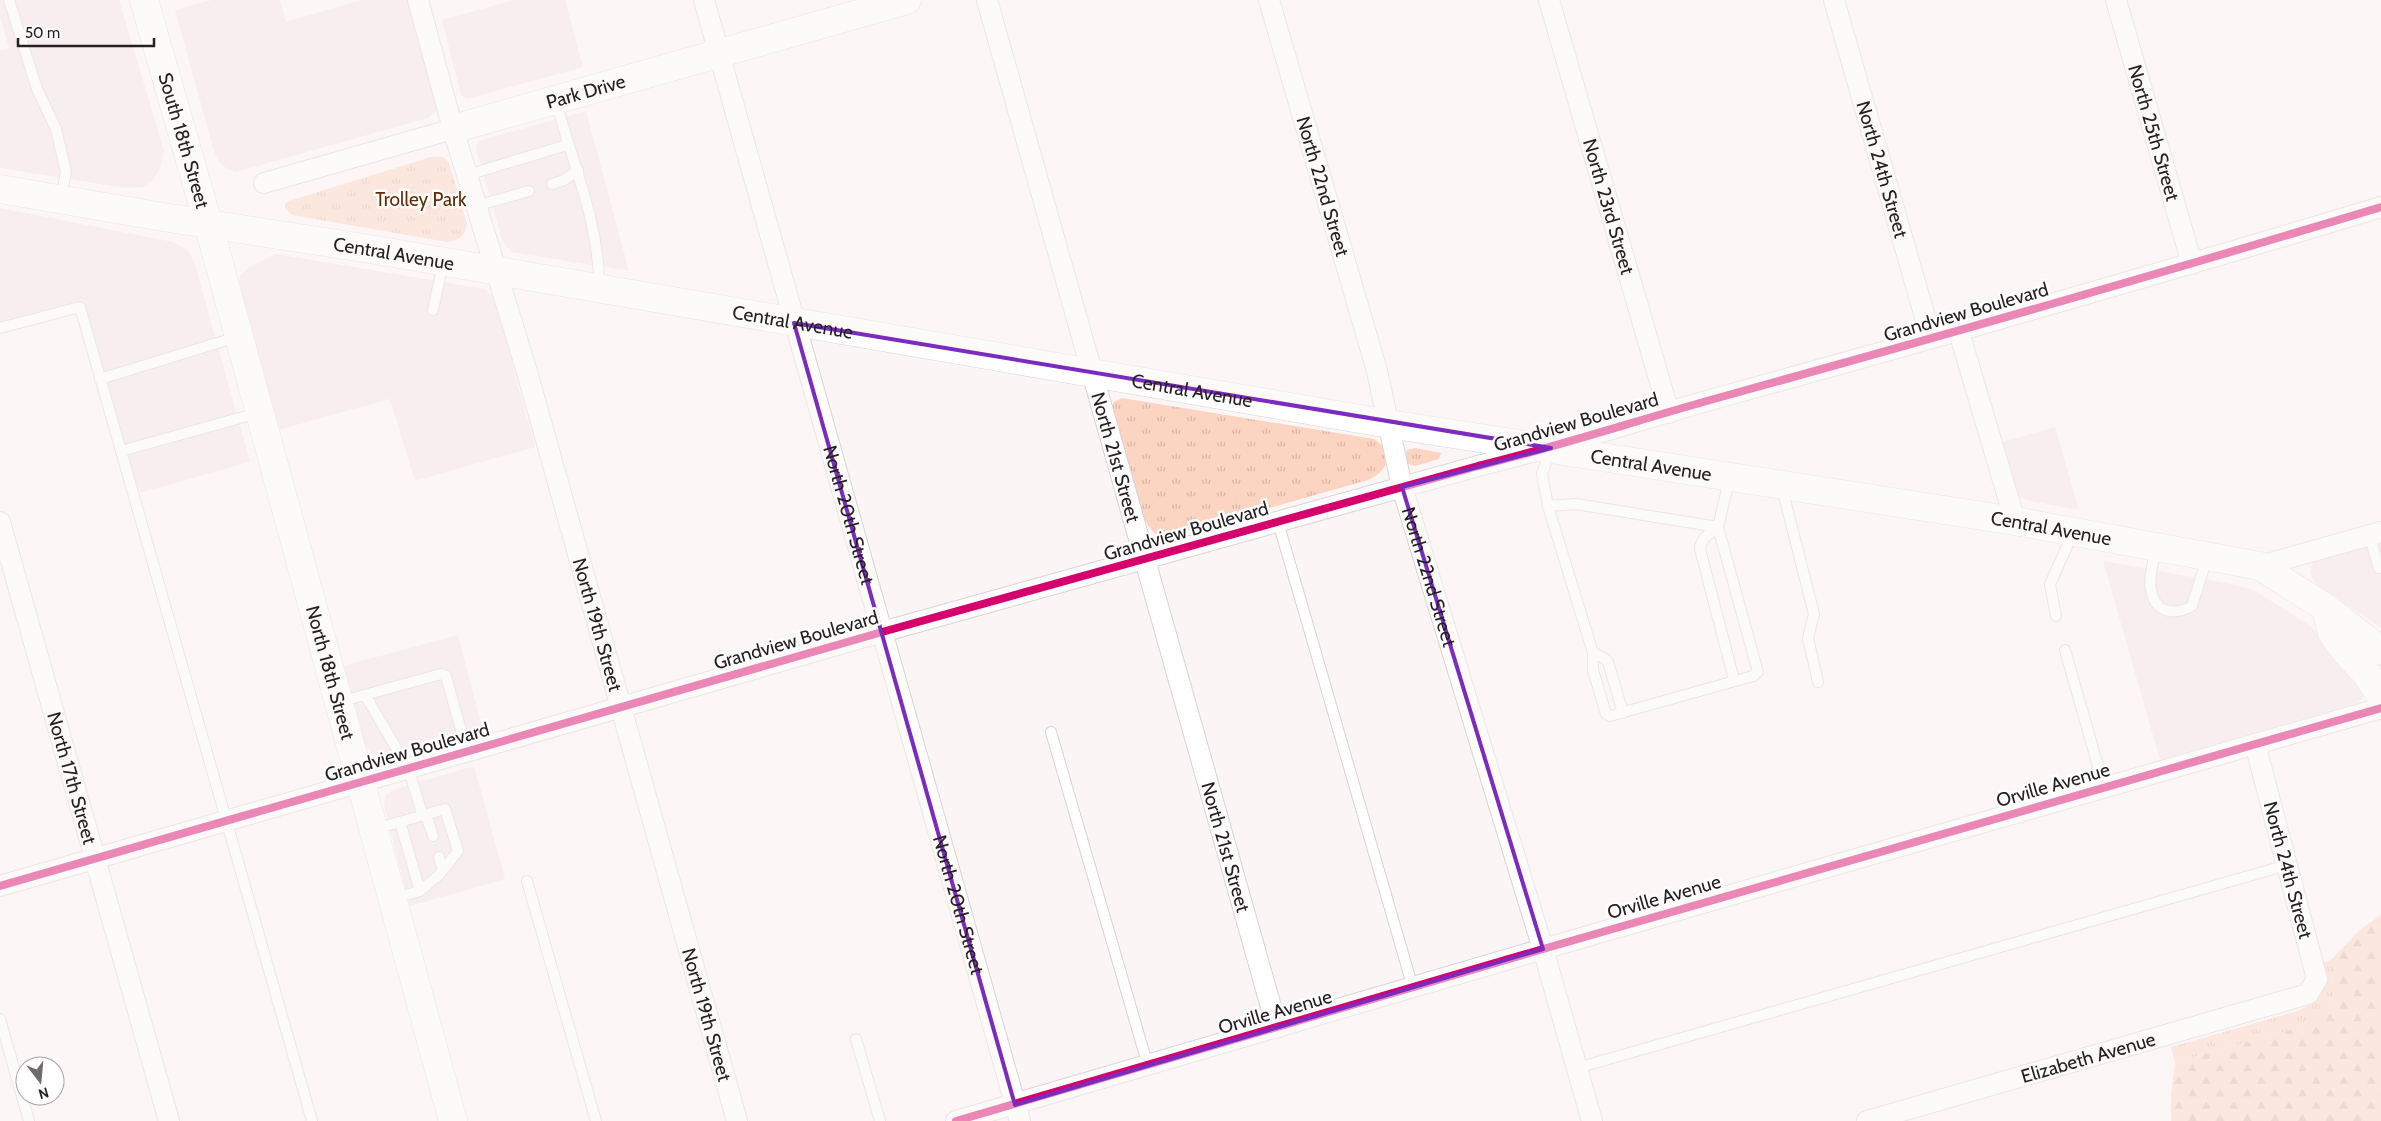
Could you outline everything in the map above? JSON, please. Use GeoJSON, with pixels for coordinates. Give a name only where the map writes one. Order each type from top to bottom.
{"type":"FeatureCollection","features":[{"type":"Feature","properties":{"kind":"main road","name":"South 18th Street"},"geometry":{"type":"LineString","coordinates":[[144,0],[208,223]]}},
{"type":"Feature","properties":{"kind":"main road","name":"Park Drive"},"geometry":{"type":"LineString","coordinates":[[453,129],[907,0]]}},
{"type":"Feature","properties":{"kind":"main road","name":"Central Avenue"},"geometry":{"type":"LineString","coordinates":[[0,189],[443,262],[1389,424],[2015,521],[2260,566]]}},
{"type":"Feature","properties":{"kind":"main road","name":"North 18th Street"},"geometry":{"type":"LineString","coordinates":[[208,223],[337,703],[453,1121]]}},
{"type":"Feature","properties":{"kind":"main road"},"geometry":{"type":"LineString","coordinates":[[2260,566],[2326,608],[2381,652]]}},
{"type":"Feature","properties":{"kind":"main road"},"geometry":{"type":"LineString","coordinates":[[2326,608],[2332,633],[2365,672],[2381,696]]}},
{"type":"Feature","properties":{"kind":"street","name":"North 19th Street"},"geometry":{"type":"LineString","coordinates":[[418,0],[453,129],[496,271],[737,1121]]}},
{"type":"Feature","properties":{"kind":"street","name":"North 20th Street"},"geometry":{"type":"LineString","coordinates":[[704,0],[1017,1113]]}},
{"type":"Feature","properties":{"kind":"street","name":"North 22nd Street"},"geometry":{"type":"LineString","coordinates":[[1269,0],[1377,371],[1402,487],[1543,948],[1592,1121]]}},
{"type":"Feature","properties":{"kind":"street","name":"North 23rd Street"},"geometry":{"type":"LineString","coordinates":[[1549,0],[1669,413]]}},
{"type":"Feature","properties":{"kind":"street","name":"North 24th Street"},"geometry":{"type":"LineString","coordinates":[[1834,0],[1932,338]]}},
{"type":"Feature","properties":{"kind":"street","name":"North 25th Street"},"geometry":{"type":"LineString","coordinates":[[2116,0],[2192,264]]}},
{"type":"Feature","properties":{"kind":"street","name":"North 21st Street"},"geometry":{"type":"LineString","coordinates":[[988,1],[1277,1028]]}},
{"type":"Feature","properties":{"kind":"street","name":"Park Drive"},"geometry":{"type":"LineString","coordinates":[[264,183],[453,129]]}},
{"type":"Feature","properties":{"kind":"street","name":"Grandview Boulevard"},"geometry":{"type":"LineString","coordinates":[[0,886],[882,632],[1402,487],[1551,448],[1932,338],[1959,332],[2381,207]]}},
{"type":"Feature","properties":{"kind":"street"},"geometry":{"type":"LineString","coordinates":[[1959,332],[2015,521]]}},
{"type":"Feature","properties":{"kind":"street","name":"North 17th Street"},"geometry":{"type":"LineString","coordinates":[[0,522],[169,1121]]}},
{"type":"Feature","properties":{"kind":"street","name":"Central Avenue"},"geometry":{"type":"LineString","coordinates":[[2260,566],[2375,533]]}},
{"type":"Feature","properties":{"kind":"street","name":"Orville Avenue"},"geometry":{"type":"LineString","coordinates":[[956,1121],[1017,1113],[1148,1066],[1543,948],[2381,708]]}},
{"type":"Feature","properties":{"kind":"street","name":"North 24th Street"},"geometry":{"type":"LineString","coordinates":[[2255,744],[2317,979],[2308,994]]}},
{"type":"Feature","properties":{"kind":"street","name":"Elizabeth Avenue"},"geometry":{"type":"LineString","coordinates":[[1867,1121],[2308,994]]}},
{"type":"Feature","properties":{"kind":"lane"},"geometry":{"type":"LineString","coordinates":[[9,0],[37,89],[56,129],[66,172],[61,199]]}},
{"type":"Feature","properties":{"kind":"lane"},"geometry":{"type":"LineString","coordinates":[[555,100],[567,145],[578,170],[600,262],[599,289]]}},
{"type":"Feature","properties":{"kind":"lane"},"geometry":{"type":"LineString","coordinates":[[467,175],[567,145]]}},
{"type":"Feature","properties":{"kind":"lane"},"geometry":{"type":"LineString","coordinates":[[552,184],[564,180],[578,170]]}},
{"type":"Feature","properties":{"kind":"lane"},"geometry":{"type":"LineString","coordinates":[[476,206],[529,191]]}},
{"type":"Feature","properties":{"kind":"lane"},"geometry":{"type":"LineString","coordinates":[[432,310],[443,262]]}},
{"type":"Feature","properties":{"kind":"lane"},"geometry":{"type":"LineString","coordinates":[[0,328],[80,308],[312,1121]]}},
{"type":"Feature","properties":{"kind":"lane"},"geometry":{"type":"LineString","coordinates":[[100,378],[238,336]]}},
{"type":"Feature","properties":{"kind":"lane"},"geometry":{"type":"LineString","coordinates":[[121,451],[259,413]]}},
{"type":"Feature","properties":{"kind":"lane"},"geometry":{"type":"LineString","coordinates":[[1551,448],[1542,474],[1548,506],[1593,653],[1593,670],[1606,714],[1610,716],[1753,676],[1758,672],[1718,527],[1730,476]]}},
{"type":"Feature","properties":{"kind":"lane"},"geometry":{"type":"LineString","coordinates":[[1781,484],[1814,614],[1808,638],[1818,682]]}},
{"type":"Feature","properties":{"kind":"lane"},"geometry":{"type":"LineString","coordinates":[[1548,506],[1576,504],[1718,527]]}},
{"type":"Feature","properties":{"kind":"lane"},"geometry":{"type":"LineString","coordinates":[[1278,522],[1413,988]]}},
{"type":"Feature","properties":{"kind":"lane"},"geometry":{"type":"LineString","coordinates":[[1718,527],[1700,542],[1700,549],[1734,680]]}},
{"type":"Feature","properties":{"kind":"lane"},"geometry":{"type":"LineString","coordinates":[[2056,616],[2050,584],[2074,532]]}},
{"type":"Feature","properties":{"kind":"lane"},"geometry":{"type":"LineString","coordinates":[[2375,533],[2379,568],[2381,567]]}},
{"type":"Feature","properties":{"kind":"lane"},"geometry":{"type":"LineString","coordinates":[[2156,547],[2150,589],[2154,600],[2167,612],[2175,613],[2192,606],[2208,557]]}},
{"type":"Feature","properties":{"kind":"lane"},"geometry":{"type":"LineString","coordinates":[[2066,650],[2104,788]]}},
{"type":"Feature","properties":{"kind":"lane"},"geometry":{"type":"LineString","coordinates":[[1593,653],[1608,662],[1623,712]]}},
{"type":"Feature","properties":{"kind":"lane"},"geometry":{"type":"LineString","coordinates":[[337,703],[441,674],[446,676],[467,752]]}},
{"type":"Feature","properties":{"kind":"lane"},"geometry":{"type":"LineString","coordinates":[[365,695],[408,768],[433,836]]}},
{"type":"Feature","properties":{"kind":"lane"},"geometry":{"type":"LineString","coordinates":[[1051,732],[1148,1066]]}},
{"type":"Feature","properties":{"kind":"lane"},"geometry":{"type":"LineString","coordinates":[[372,830],[445,809],[458,851],[443,870],[420,891],[391,900]]}},
{"type":"Feature","properties":{"kind":"lane"},"geometry":{"type":"LineString","coordinates":[[400,822],[420,891]]}},
{"type":"Feature","properties":{"kind":"lane"},"geometry":{"type":"LineString","coordinates":[[439,857],[443,870]]}},
{"type":"Feature","properties":{"kind":"lane"},"geometry":{"type":"LineString","coordinates":[[1576,1068],[2287,865]]}},
{"type":"Feature","properties":{"kind":"lane"},"geometry":{"type":"LineString","coordinates":[[527,881],[596,1121]]}},
{"type":"Feature","properties":{"kind":"lane"},"geometry":{"type":"LineString","coordinates":[[0,1019],[29,1121]]}},
{"type":"Feature","properties":{"kind":"lane"},"geometry":{"type":"LineString","coordinates":[[856,1039],[880,1121]]}},
{"type":"Feature","properties":{"kind":"highlighted area"},"geometry":{"type":"Polygon","coordinates":[[[794,323],[1551,448],[1402,487],[1543,949],[1015,1105],[794,323]]]}},
{"type":"Feature","properties":{"kind":"shaded area"},"geometry":{"type":"Polygon","coordinates":[[[0,0],[119,0],[164,151],[161,166],[152,182],[142,187],[126,188],[0,168],[0,51],[9,48],[0,15],[0,0]]]}},
{"type":"Feature","properties":{"kind":"shaded area"},"geometry":{"type":"Polygon","coordinates":[[[212,0],[280,0],[286,22],[361,0],[411,0],[439,103],[435,112],[428,118],[236,172],[226,168],[219,162],[214,151],[175,10],[212,0]]]}},
{"type":"Feature","properties":{"kind":"shaded area"},"geometry":{"type":"Polygon","coordinates":[[[514,0],[565,0],[583,67],[467,99],[461,95],[442,20],[514,0]]]}},
{"type":"Feature","properties":{"kind":"shaded area"},"geometry":{"type":"Polygon","coordinates":[[[586,111],[629,271],[511,252],[503,242],[476,149],[479,141],[586,111]]]}},
{"type":"Feature","properties":{"kind":"shaded area"},"geometry":{"type":"Polygon","coordinates":[[[0,208],[173,242],[187,250],[194,261],[250,462],[139,493],[84,300],[0,322],[0,208]]]}},
{"type":"Feature","properties":{"kind":"shaded area"},"geometry":{"type":"Polygon","coordinates":[[[276,254],[485,289],[492,296],[497,308],[535,447],[415,481],[390,399],[278,430],[239,290],[240,276],[249,267],[276,254]]]}},
{"type":"Feature","properties":{"kind":"shaded area"},"geometry":{"type":"Polygon","coordinates":[[[2055,427],[2079,510],[2026,500],[2019,497],[2012,488],[1999,443],[2055,427]]]}},
{"type":"Feature","properties":{"kind":"shaded area"},"geometry":{"type":"Polygon","coordinates":[[[2381,542],[2381,628],[2315,583],[2310,573],[2313,561],[2381,542]]]}},
{"type":"Feature","properties":{"kind":"shaded area"},"geometry":{"type":"Polygon","coordinates":[[[2103,561],[2231,584],[2254,590],[2310,626],[2357,674],[2366,694],[2358,703],[2160,760],[2103,561]]]}},
{"type":"Feature","properties":{"kind":"shaded area"},"geometry":{"type":"Polygon","coordinates":[[[458,635],[482,728],[381,756],[372,754],[365,745],[343,666],[458,635]]]}},
{"type":"Feature","properties":{"kind":"shaded area"},"geometry":{"type":"Polygon","coordinates":[[[474,766],[505,879],[410,906],[384,806],[386,795],[393,790],[474,766]]]}},
{"type":"Feature","properties":{"kind":"green space","name":"Trolley Park"},"geometry":{"type":"Polygon","coordinates":[[[431,157],[443,157],[449,163],[467,224],[463,235],[455,240],[447,242],[292,215],[285,208],[285,204],[289,201],[431,157]]]}},
{"type":"Feature","properties":{"kind":"green space"},"geometry":{"type":"Polygon","coordinates":[[[1122,398],[1374,439],[1385,450],[1387,461],[1381,472],[1368,480],[1166,537],[1152,531],[1144,518],[1112,408],[1114,402],[1122,398]]]}},
{"type":"Feature","properties":{"kind":"green space"},"geometry":{"type":"Polygon","coordinates":[[[1415,448],[1441,453],[1439,459],[1415,466],[1408,464],[1405,457],[1407,450],[1415,448]]]}},
{"type":"Feature","properties":{"kind":"green space"},"geometry":{"type":"Polygon","coordinates":[[[2381,915],[2381,1121],[2171,1121],[2171,1096],[2175,1062],[2312,1024],[2334,1000],[2331,960],[2361,929],[2381,915]]]}},
{"type":"Feature","properties":{"kind":"green space"},"geometry":{"type":"Polygon","coordinates":[[[2331,960],[2334,1000],[2313,1024],[2175,1062],[2171,1047],[2298,1011],[2313,1002],[2322,988],[2322,964],[2331,960]]]}},
{"type":"Feature","properties":{"kind":"cycle path"},"geometry":{"type":"LineString","coordinates":[[0,886],[882,632],[1542,449],[1976,326],[2381,207]]}},
{"type":"Feature","properties":{"kind":"cycle path"},"geometry":{"type":"LineString","coordinates":[[956,1121],[1543,949],[2381,708]]}}]}
